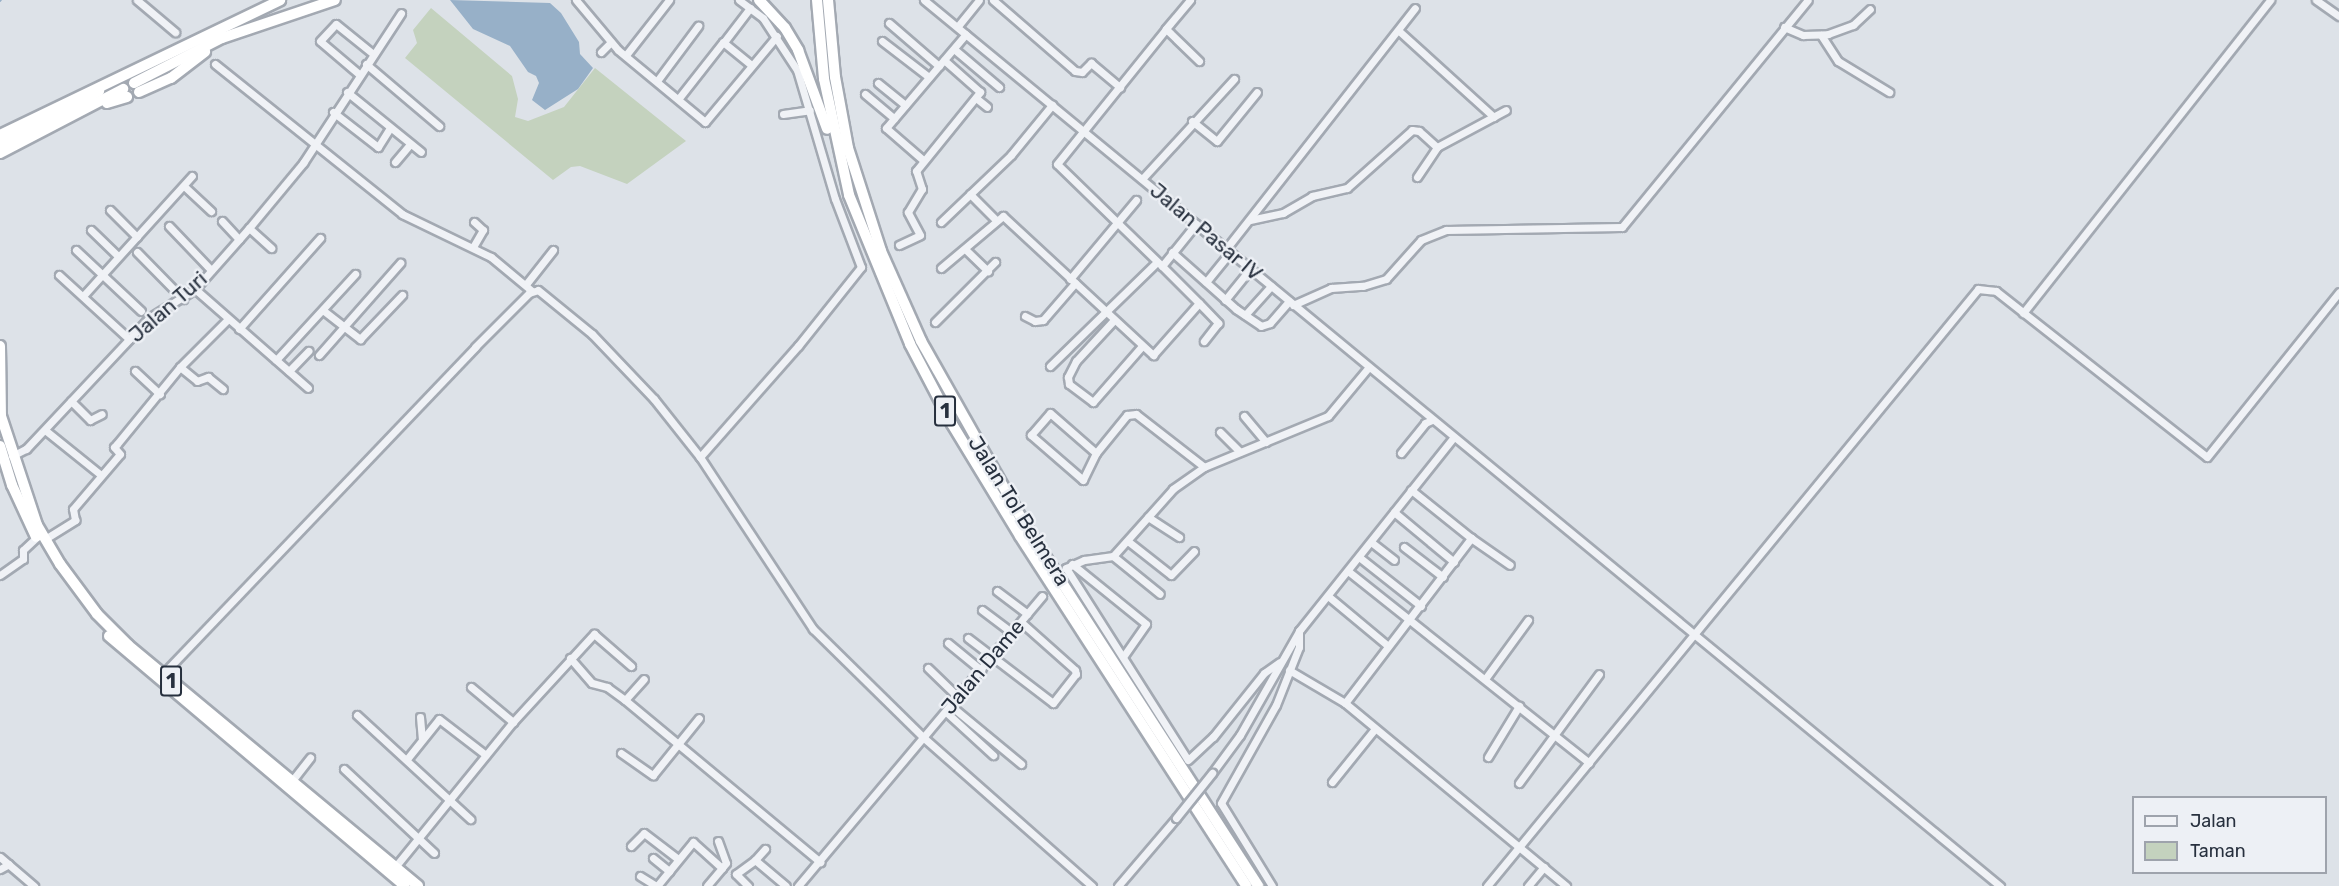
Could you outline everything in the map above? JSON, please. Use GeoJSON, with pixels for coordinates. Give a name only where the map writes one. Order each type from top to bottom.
{"type":"FeatureCollection","features":[{"type":"Feature","properties":{"kind":"highway"},"geometry":{"type":"LineString","coordinates":[[0,135],[280,0]]}},
{"type":"Feature","properties":{"kind":"highway"},"geometry":{"type":"LineString","coordinates":[[232,23],[312,0]]}},
{"type":"Feature","properties":{"kind":"highway"},"geometry":{"type":"LineString","coordinates":[[136,87],[222,38],[335,0]]}},
{"type":"Feature","properties":{"kind":"highway","name":"Jalan Tol Belmera"},"geometry":{"type":"LineString","coordinates":[[817,0],[824,79],[849,195],[906,334],[952,424],[1245,886]]}},
{"type":"Feature","properties":{"kind":"highway","name":"Jalan Tol Belmera"},"geometry":{"type":"LineString","coordinates":[[828,0],[837,87],[851,157],[881,251],[921,341],[1028,530],[1258,886]]}},
{"type":"Feature","properties":{"kind":"highway"},"geometry":{"type":"LineString","coordinates":[[755,4],[785,28],[798,50],[849,195]]}},
{"type":"Feature","properties":{"kind":"highway"},"geometry":{"type":"LineString","coordinates":[[2,150],[16,138],[86,101],[111,82]]}},
{"type":"Feature","properties":{"kind":"highway"},"geometry":{"type":"LineString","coordinates":[[2,150],[125,93]]}},
{"type":"Feature","properties":{"kind":"highway"},"geometry":{"type":"LineString","coordinates":[[0,346],[1,415]]}},
{"type":"Feature","properties":{"kind":"highway","name":"1"},"geometry":{"type":"LineString","coordinates":[[1,415],[12,456],[41,538],[97,614],[163,674],[418,886]]}},
{"type":"Feature","properties":{"kind":"highway","name":"1"},"geometry":{"type":"LineString","coordinates":[[0,446],[12,485],[77,600],[119,646],[405,886]]}},
{"type":"Feature","properties":{"kind":"street"},"geometry":{"type":"LineString","coordinates":[[137,0],[175,32]]}},
{"type":"Feature","properties":{"kind":"street"},"geometry":{"type":"LineString","coordinates":[[576,0],[611,42],[705,122],[777,36]]}},
{"type":"Feature","properties":{"kind":"street"},"geometry":{"type":"LineString","coordinates":[[626,55],[669,0]]}},
{"type":"Feature","properties":{"kind":"street"},"geometry":{"type":"LineString","coordinates":[[700,457],[798,346],[861,267],[836,199],[797,70],[755,4],[739,0]]}},
{"type":"Feature","properties":{"kind":"street","name":"Jalan Pasar IV"},"geometry":{"type":"LineString","coordinates":[[924,0],[1368,368],[1693,632],[2000,886]]}},
{"type":"Feature","properties":{"kind":"street"},"geometry":{"type":"LineString","coordinates":[[958,26],[979,0]]}},
{"type":"Feature","properties":{"kind":"street"},"geometry":{"type":"LineString","coordinates":[[993,0],[1076,72],[1082,72],[1091,63],[1120,87]]}},
{"type":"Feature","properties":{"kind":"street"},"geometry":{"type":"LineString","coordinates":[[1190,0],[1057,164],[1218,323],[1204,341]]}},
{"type":"Feature","properties":{"kind":"street"},"geometry":{"type":"LineString","coordinates":[[1172,252],[1225,300],[1245,315],[1266,326],[1291,303],[1331,288],[1363,286],[1386,279],[1421,240],[1446,230],[1622,227],[1808,0]]}},
{"type":"Feature","properties":{"kind":"street"},"geometry":{"type":"LineString","coordinates":[[2023,313],[2270,0]]}},
{"type":"Feature","properties":{"kind":"street"},"geometry":{"type":"LineString","coordinates":[[2316,0],[2339,16]]}},
{"type":"Feature","properties":{"kind":"street"},"geometry":{"type":"LineString","coordinates":[[679,98],[755,4]]}},
{"type":"Feature","properties":{"kind":"street"},"geometry":{"type":"LineString","coordinates":[[1206,282],[1249,220],[1415,8]]}},
{"type":"Feature","properties":{"kind":"street"},"geometry":{"type":"LineString","coordinates":[[1784,27],[1803,35],[1821,35],[1847,28],[1870,9]]}},
{"type":"Feature","properties":{"kind":"street","name":"Jalan Turi"},"geometry":{"type":"LineString","coordinates":[[12,456],[26,450],[149,318],[183,299],[195,289],[249,228],[314,146],[346,92],[401,13]]}},
{"type":"Feature","properties":{"kind":"street"},"geometry":{"type":"LineString","coordinates":[[889,23],[941,63],[980,88],[976,98],[916,171],[922,189],[908,212],[920,235],[899,245]]}},
{"type":"Feature","properties":{"kind":"street"},"geometry":{"type":"LineString","coordinates":[[360,75],[320,41],[336,24],[372,53]]}},
{"type":"Feature","properties":{"kind":"street"},"geometry":{"type":"LineString","coordinates":[[657,81],[698,26]]}},
{"type":"Feature","properties":{"kind":"street"},"geometry":{"type":"LineString","coordinates":[[1166,29],[1199,61]]}},
{"type":"Feature","properties":{"kind":"street"},"geometry":{"type":"LineString","coordinates":[[1399,31],[1494,117]]}},
{"type":"Feature","properties":{"kind":"street"},"geometry":{"type":"LineString","coordinates":[[923,160],[886,131],[894,118],[966,34]]}},
{"type":"Feature","properties":{"kind":"street"},"geometry":{"type":"LineString","coordinates":[[1821,35],[1838,61],[1889,92]]}},
{"type":"Feature","properties":{"kind":"street"},"geometry":{"type":"LineString","coordinates":[[882,41],[928,77]]}},
{"type":"Feature","properties":{"kind":"street"},"geometry":{"type":"LineString","coordinates":[[601,52],[611,42]]}},
{"type":"Feature","properties":{"kind":"street"},"geometry":{"type":"LineString","coordinates":[[724,42],[751,65]]}},
{"type":"Feature","properties":{"kind":"street"},"geometry":{"type":"LineString","coordinates":[[954,49],[999,87]]}},
{"type":"Feature","properties":{"kind":"street"},"geometry":{"type":"LineString","coordinates":[[215,64],[314,146],[409,218],[472,247],[526,283],[532,291],[547,294],[631,371],[700,457],[813,629],[924,738],[1092,886]]}},
{"type":"Feature","properties":{"kind":"street"},"geometry":{"type":"LineString","coordinates":[[366,64],[439,126]]}},
{"type":"Feature","properties":{"kind":"street"},"geometry":{"type":"LineString","coordinates":[[1142,179],[1192,121],[1234,79]]}},
{"type":"Feature","properties":{"kind":"street"},"geometry":{"type":"LineString","coordinates":[[878,83],[905,105]]}},
{"type":"Feature","properties":{"kind":"street"},"geometry":{"type":"LineString","coordinates":[[346,92],[421,152]]}},
{"type":"Feature","properties":{"kind":"street"},"geometry":{"type":"LineString","coordinates":[[1192,121],[1217,141],[1257,92]]}},
{"type":"Feature","properties":{"kind":"street"},"geometry":{"type":"LineString","coordinates":[[865,94],[894,118]]}},
{"type":"Feature","properties":{"kind":"street"},"geometry":{"type":"LineString","coordinates":[[976,98],[987,107]]}},
{"type":"Feature","properties":{"kind":"street"},"geometry":{"type":"LineString","coordinates":[[941,222],[1011,155],[1052,105]]}},
{"type":"Feature","properties":{"kind":"street"},"geometry":{"type":"LineString","coordinates":[[783,114],[810,110]]}},
{"type":"Feature","properties":{"kind":"street"},"geometry":{"type":"LineString","coordinates":[[1417,177],[1437,147],[1506,110]]}},
{"type":"Feature","properties":{"kind":"street"},"geometry":{"type":"LineString","coordinates":[[333,112],[378,147],[390,128]]}},
{"type":"Feature","properties":{"kind":"street"},"geometry":{"type":"LineString","coordinates":[[1249,220],[1282,213],[1312,196],[1347,188],[1408,132],[1419,131],[1437,147]]}},
{"type":"Feature","properties":{"kind":"street"},"geometry":{"type":"LineString","coordinates":[[395,162],[410,144]]}},
{"type":"Feature","properties":{"kind":"street"},"geometry":{"type":"LineString","coordinates":[[83,296],[192,176]]}},
{"type":"Feature","properties":{"kind":"street"},"geometry":{"type":"LineString","coordinates":[[183,186],[211,211]]}},
{"type":"Feature","properties":{"kind":"street"},"geometry":{"type":"LineString","coordinates":[[970,194],[996,220]]}},
{"type":"Feature","properties":{"kind":"street"},"geometry":{"type":"LineString","coordinates":[[1024,315],[1035,321],[1043,320],[1136,200]]}},
{"type":"Feature","properties":{"kind":"street"},"geometry":{"type":"LineString","coordinates":[[110,210],[137,237]]}},
{"type":"Feature","properties":{"kind":"street"},"geometry":{"type":"LineString","coordinates":[[941,268],[996,220],[1004,216],[1142,346],[1155,354],[1199,303]]}},
{"type":"Feature","properties":{"kind":"street"},"geometry":{"type":"LineString","coordinates":[[222,221],[239,238]]}},
{"type":"Feature","properties":{"kind":"street"},"geometry":{"type":"LineString","coordinates":[[472,247],[483,230],[474,222]]}},
{"type":"Feature","properties":{"kind":"street"},"geometry":{"type":"LineString","coordinates":[[1050,366],[1103,310],[1172,252],[1196,224]]}},
{"type":"Feature","properties":{"kind":"street"},"geometry":{"type":"LineString","coordinates":[[169,226],[211,270]]}},
{"type":"Feature","properties":{"kind":"street"},"geometry":{"type":"LineString","coordinates":[[249,228],[271,248]]}},
{"type":"Feature","properties":{"kind":"street"},"geometry":{"type":"LineString","coordinates":[[91,230],[118,256]]}},
{"type":"Feature","properties":{"kind":"street"},"geometry":{"type":"LineString","coordinates":[[239,329],[320,238]]}},
{"type":"Feature","properties":{"kind":"street"},"geometry":{"type":"LineString","coordinates":[[964,249],[988,271]]}},
{"type":"Feature","properties":{"kind":"street"},"geometry":{"type":"LineString","coordinates":[[76,250],[141,310]]}},
{"type":"Feature","properties":{"kind":"street"},"geometry":{"type":"LineString","coordinates":[[526,283],[553,250]]}},
{"type":"Feature","properties":{"kind":"street"},"geometry":{"type":"LineString","coordinates":[[138,252],[183,299]]}},
{"type":"Feature","properties":{"kind":"street"},"geometry":{"type":"LineString","coordinates":[[935,322],[995,262]]}},
{"type":"Feature","properties":{"kind":"street"},"geometry":{"type":"LineString","coordinates":[[320,355],[400,263]]}},
{"type":"Feature","properties":{"kind":"street"},"geometry":{"type":"LineString","coordinates":[[1225,300],[1250,269]]}},
{"type":"Feature","properties":{"kind":"street"},"geometry":{"type":"LineString","coordinates":[[276,360],[324,311],[355,274]]}},
{"type":"Feature","properties":{"kind":"street"},"geometry":{"type":"LineString","coordinates":[[59,275],[129,339]]}},
{"type":"Feature","properties":{"kind":"street"},"geometry":{"type":"LineString","coordinates":[[1245,315],[1271,286]]}},
{"type":"Feature","properties":{"kind":"street"},"geometry":{"type":"LineString","coordinates":[[195,289],[308,388]]}},
{"type":"Feature","properties":{"kind":"street"},"geometry":{"type":"LineString","coordinates":[[1487,886],[1645,697],[1693,632],[1736,587],[1976,291],[1992,289],[2207,457],[2339,292]]}},
{"type":"Feature","properties":{"kind":"street"},"geometry":{"type":"LineString","coordinates":[[163,674],[532,291]]}},
{"type":"Feature","properties":{"kind":"street"},"geometry":{"type":"LineString","coordinates":[[324,311],[360,339],[402,295]]}},
{"type":"Feature","properties":{"kind":"street"},"geometry":{"type":"LineString","coordinates":[[0,575],[23,559],[23,550],[75,520],[73,509],[120,454],[114,447],[180,368],[228,319]]}},
{"type":"Feature","properties":{"kind":"street"},"geometry":{"type":"LineString","coordinates":[[1114,320],[1076,361],[1068,377],[1070,384],[1092,402],[1142,346]]}},
{"type":"Feature","properties":{"kind":"street"},"geometry":{"type":"LineString","coordinates":[[289,371],[308,351]]}},
{"type":"Feature","properties":{"kind":"street"},"geometry":{"type":"LineString","coordinates":[[180,368],[196,381],[208,377],[223,389]]}},
{"type":"Feature","properties":{"kind":"street"},"geometry":{"type":"LineString","coordinates":[[1280,662],[1264,673],[1213,737],[1188,760],[1066,568],[1072,564],[1113,556],[1129,542],[1173,489],[1204,467],[1328,416],[1368,368]]}},
{"type":"Feature","properties":{"kind":"street"},"geometry":{"type":"LineString","coordinates":[[135,371],[160,394]]}},
{"type":"Feature","properties":{"kind":"street"},"geometry":{"type":"LineString","coordinates":[[71,401],[90,420],[102,414]]}},
{"type":"Feature","properties":{"kind":"street"},"geometry":{"type":"LineString","coordinates":[[1096,453],[1050,413],[1031,435],[1083,480],[1096,453],[1128,416],[1136,414],[1204,467]]}},
{"type":"Feature","properties":{"kind":"street"},"geometry":{"type":"LineString","coordinates":[[1244,416],[1266,442]]}},
{"type":"Feature","properties":{"kind":"street"},"geometry":{"type":"LineString","coordinates":[[1401,453],[1425,423],[1432,420]]}},
{"type":"Feature","properties":{"kind":"street"},"geometry":{"type":"LineString","coordinates":[[45,430],[101,476]]}},
{"type":"Feature","properties":{"kind":"street"},"geometry":{"type":"LineString","coordinates":[[1220,432],[1240,452]]}},
{"type":"Feature","properties":{"kind":"street"},"geometry":{"type":"LineString","coordinates":[[1118,886],[1212,774],[1240,735],[1299,631],[1454,437]]}},
{"type":"Feature","properties":{"kind":"street"},"geometry":{"type":"LineString","coordinates":[[1411,490],[1510,566]]}},
{"type":"Feature","properties":{"kind":"street"},"geometry":{"type":"LineString","coordinates":[[1394,512],[1454,562]]}},
{"type":"Feature","properties":{"kind":"street"},"geometry":{"type":"LineString","coordinates":[[1148,517],[1179,537]]}},
{"type":"Feature","properties":{"kind":"street"},"geometry":{"type":"LineString","coordinates":[[1345,704],[1471,538]]}},
{"type":"Feature","properties":{"kind":"street"},"geometry":{"type":"LineString","coordinates":[[1129,542],[1172,574],[1194,551]]}},
{"type":"Feature","properties":{"kind":"street"},"geometry":{"type":"LineString","coordinates":[[1371,542],[1394,560]]}},
{"type":"Feature","properties":{"kind":"street"},"geometry":{"type":"LineString","coordinates":[[1404,547],[1443,577]]}},
{"type":"Feature","properties":{"kind":"street"},"geometry":{"type":"LineString","coordinates":[[1113,556],[1160,594]]}},
{"type":"Feature","properties":{"kind":"street"},"geometry":{"type":"LineString","coordinates":[[1359,557],[1421,606]]}},
{"type":"Feature","properties":{"kind":"street"},"geometry":{"type":"LineString","coordinates":[[1072,564],[1146,624],[1124,656]]}},
{"type":"Feature","properties":{"kind":"street"},"geometry":{"type":"LineString","coordinates":[[1348,571],[1589,763]]}},
{"type":"Feature","properties":{"kind":"street"},"geometry":{"type":"LineString","coordinates":[[997,591],[1027,614]]}},
{"type":"Feature","properties":{"kind":"street","name":"Jalan Dame"},"geometry":{"type":"LineString","coordinates":[[798,886],[1042,596]]}},
{"type":"Feature","properties":{"kind":"street"},"geometry":{"type":"LineString","coordinates":[[1328,596],[1388,646]]}},
{"type":"Feature","properties":{"kind":"street"},"geometry":{"type":"LineString","coordinates":[[982,610],[1012,633]]}},
{"type":"Feature","properties":{"kind":"street"},"geometry":{"type":"LineString","coordinates":[[1485,679],[1528,620]]}},
{"type":"Feature","properties":{"kind":"street"},"geometry":{"type":"LineString","coordinates":[[968,638],[1053,703],[1076,674],[1075,670],[1021,622]]}},
{"type":"Feature","properties":{"kind":"street"},"geometry":{"type":"LineString","coordinates":[[1272,886],[1221,803],[1258,742],[1301,640],[1299,631]]}},
{"type":"Feature","properties":{"kind":"street"},"geometry":{"type":"LineString","coordinates":[[395,867],[513,722],[570,658],[595,634],[631,666]]}},
{"type":"Feature","properties":{"kind":"street"},"geometry":{"type":"LineString","coordinates":[[948,643],[981,670]]}},
{"type":"Feature","properties":{"kind":"street"},"geometry":{"type":"LineString","coordinates":[[570,658],[592,683],[607,687],[625,700],[820,862]]}},
{"type":"Feature","properties":{"kind":"street"},"geometry":{"type":"LineString","coordinates":[[928,668],[958,697]]}},
{"type":"Feature","properties":{"kind":"street"},"geometry":{"type":"LineString","coordinates":[[1289,670],[1345,704],[1566,886]]}},
{"type":"Feature","properties":{"kind":"street"},"geometry":{"type":"LineString","coordinates":[[1519,783],[1599,674]]}},
{"type":"Feature","properties":{"kind":"street"},"geometry":{"type":"LineString","coordinates":[[625,700],[644,679]]}},
{"type":"Feature","properties":{"kind":"street"},"geometry":{"type":"LineString","coordinates":[[471,687],[513,722]]}},
{"type":"Feature","properties":{"kind":"street"},"geometry":{"type":"LineString","coordinates":[[1488,757],[1519,706]]}},
{"type":"Feature","properties":{"kind":"street"},"geometry":{"type":"LineString","coordinates":[[949,709],[993,755]]}},
{"type":"Feature","properties":{"kind":"street"},"geometry":{"type":"LineString","coordinates":[[949,709],[1022,764]]}},
{"type":"Feature","properties":{"kind":"street"},"geometry":{"type":"LineString","coordinates":[[357,715],[452,799],[470,819]]}},
{"type":"Feature","properties":{"kind":"street"},"geometry":{"type":"LineString","coordinates":[[420,717],[422,739]]}},
{"type":"Feature","properties":{"kind":"street"},"geometry":{"type":"LineString","coordinates":[[621,753],[651,775],[699,718]]}},
{"type":"Feature","properties":{"kind":"street"},"geometry":{"type":"LineString","coordinates":[[407,759],[440,719],[486,755]]}},
{"type":"Feature","properties":{"kind":"street"},"geometry":{"type":"LineString","coordinates":[[1332,782],[1374,730]]}},
{"type":"Feature","properties":{"kind":"street"},"geometry":{"type":"LineString","coordinates":[[291,782],[310,758]]}},
{"type":"Feature","properties":{"kind":"street"},"geometry":{"type":"LineString","coordinates":[[344,768],[434,853]]}},
{"type":"Feature","properties":{"kind":"street"},"geometry":{"type":"LineString","coordinates":[[631,846],[644,833],[678,859]]}},
{"type":"Feature","properties":{"kind":"street"},"geometry":{"type":"LineString","coordinates":[[707,886],[726,862],[718,841]]}},
{"type":"Feature","properties":{"kind":"street"},"geometry":{"type":"LineString","coordinates":[[640,876],[657,886],[693,842],[722,868]]}},
{"type":"Feature","properties":{"kind":"street"},"geometry":{"type":"LineString","coordinates":[[748,886],[736,874],[765,849]]}},
{"type":"Feature","properties":{"kind":"street"},"geometry":{"type":"LineString","coordinates":[[0,857],[34,886]]}},
{"type":"Feature","properties":{"kind":"street"},"geometry":{"type":"LineString","coordinates":[[653,858],[669,871]]}},
{"type":"Feature","properties":{"kind":"street"},"geometry":{"type":"LineString","coordinates":[[754,860],[786,886]]}},
{"type":"Feature","properties":{"kind":"street"},"geometry":{"type":"LineString","coordinates":[[0,869],[9,864]]}},
{"type":"Feature","properties":{"kind":"street"},"geometry":{"type":"LineString","coordinates":[[1528,886],[1544,867]]}},
{"type":"Feature","properties":{"kind":"green space"},"geometry":{"type":"Polygon","coordinates":[[[431,8],[512,76],[518,99],[515,117],[528,121],[564,107],[595,68],[686,141],[627,184],[580,166],[571,167],[553,180],[405,58],[417,43],[413,30],[431,8]]]}},
{"type":"Feature","properties":{"kind":"water"},"geometry":{"type":"Polygon","coordinates":[[[450,0],[550,3],[561,13],[579,42],[580,54],[593,68],[578,89],[545,110],[532,100],[539,83],[536,76],[528,72],[510,46],[473,29],[450,0]]]}}]}
